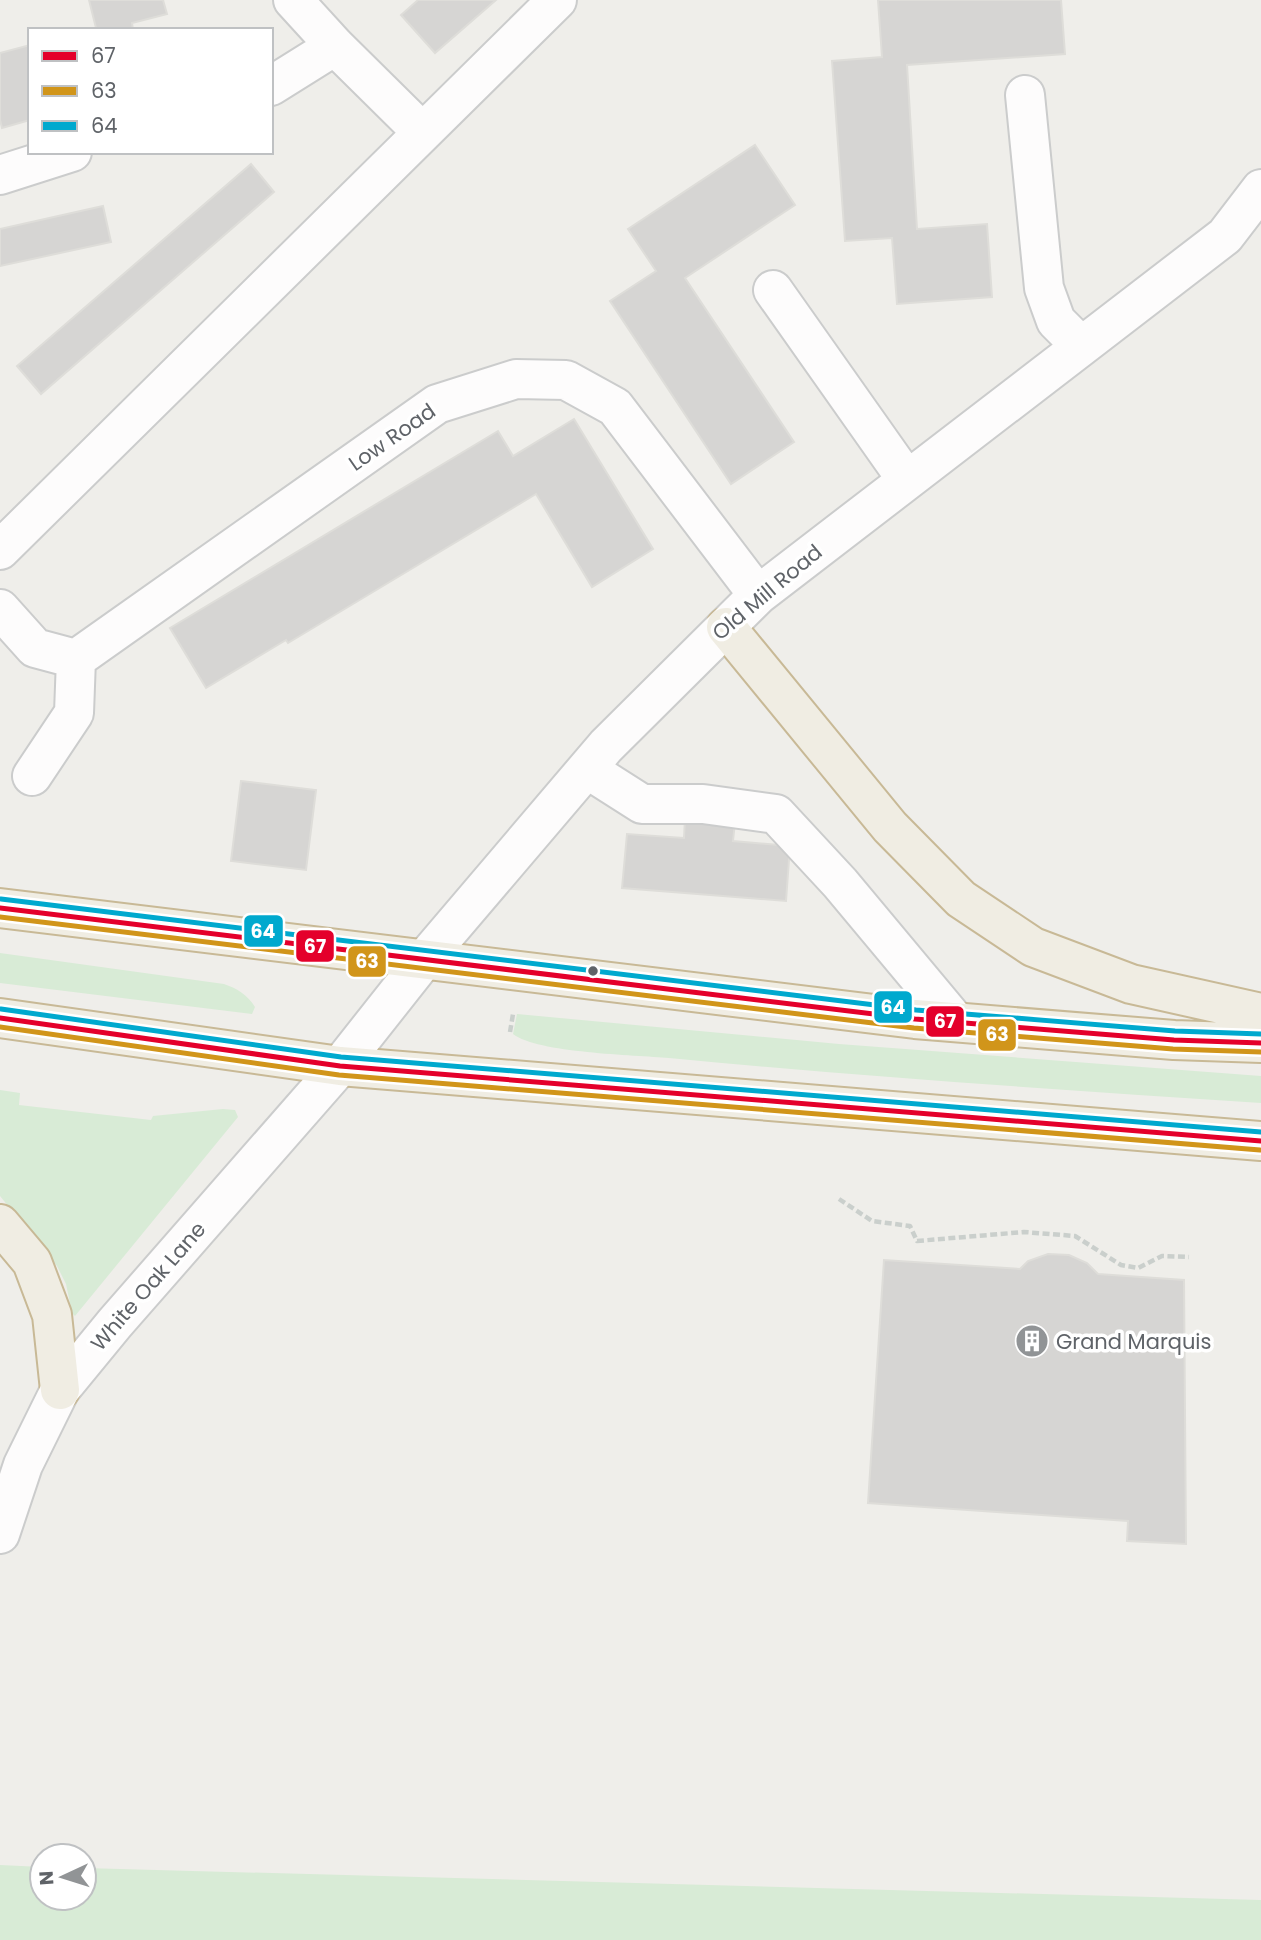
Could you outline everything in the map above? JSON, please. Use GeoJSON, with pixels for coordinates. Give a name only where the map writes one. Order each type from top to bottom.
{"type":"FeatureCollection","features":[{"type":"Feature","properties":{"kind":"highway"},"geometry":{"type":"LineString","coordinates":[[726,627],[890,827],[961,899],[1033,947],[1045,952],[1131,984],[1261,1013]]}},
{"type":"Feature","properties":{"kind":"highway"},"geometry":{"type":"LineString","coordinates":[[0,908],[321,946],[423,961],[956,1022],[1174,1040],[1261,1044]]}},
{"type":"Feature","properties":{"kind":"highway"},"geometry":{"type":"LineString","coordinates":[[0,1018],[340,1066],[1261,1141]]}},
{"type":"Feature","properties":{"kind":"highway"},"geometry":{"type":"LineString","coordinates":[[0,1224],[32,1262],[52,1315],[60,1390]]}},
{"type":"Feature","properties":{"kind":"street"},"geometry":{"type":"LineString","coordinates":[[293,0],[335,46],[422,132]]}},
{"type":"Feature","properties":{"kind":"street"},"geometry":{"type":"LineString","coordinates":[[0,550],[557,0]]}},
{"type":"Feature","properties":{"kind":"street"},"geometry":{"type":"LineString","coordinates":[[273,85],[335,46]]}},
{"type":"Feature","properties":{"kind":"street"},"geometry":{"type":"LineString","coordinates":[[1025,94],[1044,288],[1056,321],[1081,346]]}},
{"type":"Feature","properties":{"kind":"street"},"geometry":{"type":"LineString","coordinates":[[0,175],[66,154]]}},
{"type":"Feature","properties":{"kind":"street","name":"Old Mill Road"},"geometry":{"type":"LineString","coordinates":[[340,1066],[423,961],[587,769],[638,714],[758,595],[1224,236],[1261,189]]}},
{"type":"Feature","properties":{"kind":"street"},"geometry":{"type":"LineString","coordinates":[[773,290],[907,480]]}},
{"type":"Feature","properties":{"kind":"street","name":"Low Road"},"geometry":{"type":"LineString","coordinates":[[76,659],[437,404],[516,379],[566,380],[615,407],[758,595]]}},
{"type":"Feature","properties":{"kind":"street"},"geometry":{"type":"LineString","coordinates":[[0,609],[35,648],[76,659],[74,713],[32,776]]}},
{"type":"Feature","properties":{"kind":"street"},"geometry":{"type":"LineString","coordinates":[[587,769],[642,804],[702,804],[776,814],[840,883],[956,1022]]}},
{"type":"Feature","properties":{"kind":"street","name":"White Oak Lane"},"geometry":{"type":"LineString","coordinates":[[0,1534],[23,1465],[60,1390],[115,1323],[340,1066]]}},
{"type":"Feature","properties":{"kind":"path"},"geometry":{"type":"LineString","coordinates":[[510,1032],[513,1014]]}},
{"type":"Feature","properties":{"kind":"path"},"geometry":{"type":"LineString","coordinates":[[839,1199],[872,1221],[910,1226],[917,1241],[1024,1232],[1075,1236],[1121,1265],[1138,1268],[1162,1256],[1189,1257]]}},
{"type":"Feature","properties":{"kind":"green space"},"geometry":{"type":"Polygon","coordinates":[[[0,953],[224,984],[241,992],[255,1007],[252,1014],[0,983],[0,953]]]}},
{"type":"Feature","properties":{"kind":"green space"},"geometry":{"type":"Polygon","coordinates":[[[517,1014],[839,1044],[1261,1076],[1261,1103],[587,1052],[543,1045],[513,1034],[517,1014]]]}},
{"type":"Feature","properties":{"kind":"green space"},"geometry":{"type":"Polygon","coordinates":[[[0,1090],[20,1093],[19,1105],[151,1120],[153,1116],[223,1109],[235,1110],[238,1117],[75,1316],[66,1284],[57,1266],[0,1196],[0,1090]]]}},
{"type":"Feature","properties":{"kind":"green space"},"geometry":{"type":"Polygon","coordinates":[[[0,1865],[28,1866],[28,1912],[98,1912],[98,1868],[1261,1900],[1261,1940],[0,1940],[0,1865]]]}},
{"type":"Feature","properties":{"kind":"building"},"geometry":{"type":"Polygon","coordinates":[[[89,0],[163,0],[167,14],[132,23],[133,28],[96,28],[89,0]]]}},
{"type":"Feature","properties":{"kind":"building"},"geometry":{"type":"Polygon","coordinates":[[[418,0],[496,0],[435,53],[401,15],[418,0]]]}},
{"type":"Feature","properties":{"kind":"building"},"geometry":{"type":"Polygon","coordinates":[[[878,0],[1061,0],[1065,54],[907,65],[917,229],[987,224],[992,297],[897,304],[892,238],[845,241],[832,61],[882,57],[878,0]]]}},
{"type":"Feature","properties":{"kind":"building"},"geometry":{"type":"Polygon","coordinates":[[[28,46],[28,121],[2,128],[0,120],[0,53],[28,46]]]}},
{"type":"Feature","properties":{"kind":"building"},"geometry":{"type":"Polygon","coordinates":[[[755,145],[795,205],[685,278],[794,442],[731,484],[610,301],[656,271],[628,229],[755,145]]]}},
{"type":"Feature","properties":{"kind":"building"},"geometry":{"type":"Polygon","coordinates":[[[251,164],[274,192],[41,394],[17,366],[251,164]]]}},
{"type":"Feature","properties":{"kind":"building"},"geometry":{"type":"Polygon","coordinates":[[[103,206],[111,242],[0,266],[0,229],[103,206]]]}},
{"type":"Feature","properties":{"kind":"building"},"geometry":{"type":"Polygon","coordinates":[[[574,419],[653,549],[592,587],[536,494],[288,643],[286,640],[206,688],[170,628],[498,431],[513,456],[574,419]]]}},
{"type":"Feature","properties":{"kind":"building"},"geometry":{"type":"Polygon","coordinates":[[[241,781],[316,790],[306,870],[231,861],[241,781]]]}},
{"type":"Feature","properties":{"kind":"building"},"geometry":{"type":"Polygon","coordinates":[[[685,818],[735,822],[733,841],[790,846],[786,901],[622,888],[627,834],[684,838],[685,818]]]}},
{"type":"Feature","properties":{"kind":"building","name":"Grand Marquis"},"geometry":{"type":"Polygon","coordinates":[[[1048,1254],[1069,1255],[1087,1263],[1098,1274],[1184,1280],[1186,1544],[1127,1541],[1128,1521],[868,1503],[884,1260],[1020,1269],[1028,1261],[1048,1254]]]}},
{"type":"Feature","properties":{"kind":"transit line","name":"64"},"geometry":{"type":"LineString","coordinates":[[1,899],[916,1010],[1175,1031],[1261,1034]]}},
{"type":"Feature","properties":{"kind":"transit line","name":"67"},"geometry":{"type":"LineString","coordinates":[[0,908],[915,1019],[1174,1040],[1261,1043]]}},
{"type":"Feature","properties":{"kind":"transit line","name":"63"},"geometry":{"type":"LineString","coordinates":[[0,917],[914,1028],[1173,1049],[1261,1052]]}},
{"type":"Feature","properties":{"kind":"transit line","name":"64"},"geometry":{"type":"LineString","coordinates":[[1,1009],[341,1057],[1261,1132]]}},
{"type":"Feature","properties":{"kind":"transit line","name":"67"},"geometry":{"type":"LineString","coordinates":[[0,1018],[340,1066],[1261,1141]]}},
{"type":"Feature","properties":{"kind":"transit line","name":"63"},"geometry":{"type":"LineString","coordinates":[[0,1027],[339,1075],[1260,1150]]}},
{"type":"Feature","properties":{"kind":"place","name":"Grand Marquis"},"geometry":{"type":"Point","coordinates":[1032,1341]}}]}
